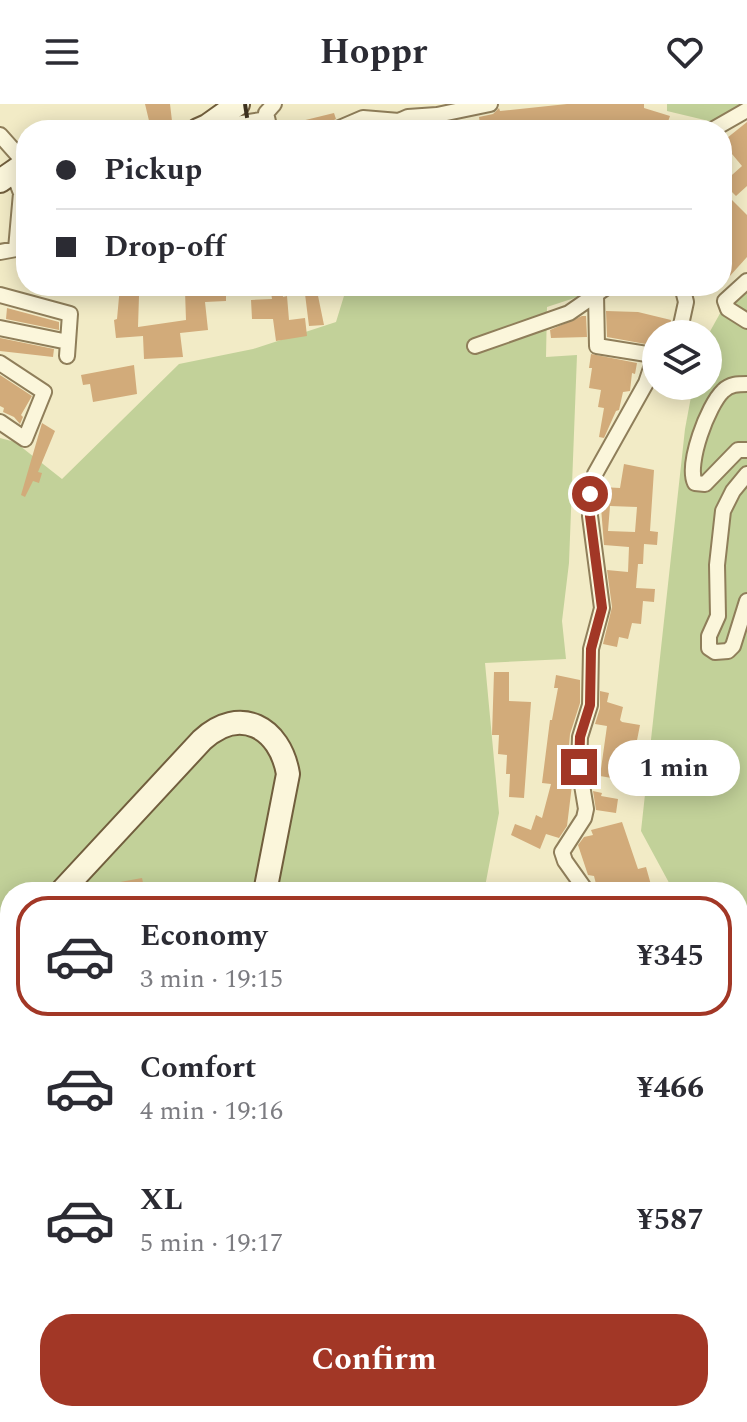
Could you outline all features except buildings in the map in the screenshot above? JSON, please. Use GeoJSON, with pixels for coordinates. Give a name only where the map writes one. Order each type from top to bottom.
{"type":"FeatureCollection","features":[{"type":"Feature","properties":{"kind":"street"},"geometry":{"type":"LineString","coordinates":[[215,120],[238,104]]}},
{"type":"Feature","properties":{"kind":"street"},"geometry":{"type":"LineString","coordinates":[[405,120],[490,104]]}},
{"type":"Feature","properties":{"kind":"street"},"geometry":{"type":"LineString","coordinates":[[730,120],[747,110]]}},
{"type":"Feature","properties":{"kind":"street"},"geometry":{"type":"LineString","coordinates":[[0,135],[16,170]]}},
{"type":"Feature","properties":{"kind":"street"},"geometry":{"type":"LineString","coordinates":[[732,295],[747,281]]}},
{"type":"Feature","properties":{"kind":"street"},"geometry":{"type":"LineString","coordinates":[[0,295],[70,314],[67,349],[0,328]]}},
{"type":"Feature","properties":{"kind":"street"},"geometry":{"type":"LineString","coordinates":[[475,346],[569,313],[593,296]]}},
{"type":"Feature","properties":{"kind":"street"},"geometry":{"type":"LineString","coordinates":[[601,296],[597,346],[642,352]]}},
{"type":"Feature","properties":{"kind":"street"},"geometry":{"type":"LineString","coordinates":[[682,320],[684,296]]}},
{"type":"Feature","properties":{"kind":"street"},"geometry":{"type":"LineString","coordinates":[[731,296],[725,305],[747,321]]}},
{"type":"Feature","properties":{"kind":"street"},"geometry":{"type":"LineString","coordinates":[[0,363],[44,392],[25,439],[0,422]]}},
{"type":"Feature","properties":{"kind":"street"},"geometry":{"type":"LineString","coordinates":[[747,384],[730,385],[718,397],[698,440],[692,478],[695,483],[705,484],[738,450],[747,450]]}},
{"type":"Feature","properties":{"kind":"street"},"geometry":{"type":"LineString","coordinates":[[580,882],[562,852],[584,818],[586,809],[579,767],[580,737],[590,705],[591,649],[602,608],[590,494],[595,474],[642,390]]}},
{"type":"Feature","properties":{"kind":"street"},"geometry":{"type":"LineString","coordinates":[[747,474],[723,511],[717,565],[718,616],[709,636],[709,648],[721,653],[733,646],[747,601]]}},
{"type":"Feature","properties":{"kind":"street"},"geometry":{"type":"LineString","coordinates":[[70,882],[202,740],[216,728],[233,723],[263,728],[275,738],[285,755],[288,774],[267,882]]}},
{"type":"Feature","properties":{"kind":"green space"},"geometry":{"type":"Polygon","coordinates":[[[667,104],[747,104],[717,120],[667,111],[667,104]]]}},
{"type":"Feature","properties":{"kind":"green space"},"geometry":{"type":"Polygon","coordinates":[[[747,281],[747,882],[669,882],[641,831],[685,429],[690,400],[722,400],[722,320],[716,320],[728,299],[747,281]]]}},
{"type":"Feature","properties":{"kind":"green space"},"geometry":{"type":"Polygon","coordinates":[[[344,296],[581,296],[547,307],[546,357],[577,355],[569,563],[562,621],[566,659],[485,663],[499,813],[486,882],[0,882],[0,438],[15,442],[62,479],[179,364],[253,349],[336,322],[344,296]]]}},
{"type":"Feature","properties":{"kind":"railway"},"geometry":{"type":"LineString","coordinates":[[245,104],[247,120]]}},
{"type":"Feature","properties":{"kind":"route"},"geometry":{"type":"LineString","coordinates":[[579,767],[580,737],[590,705],[591,649],[602,608],[590,494]]}}]}
